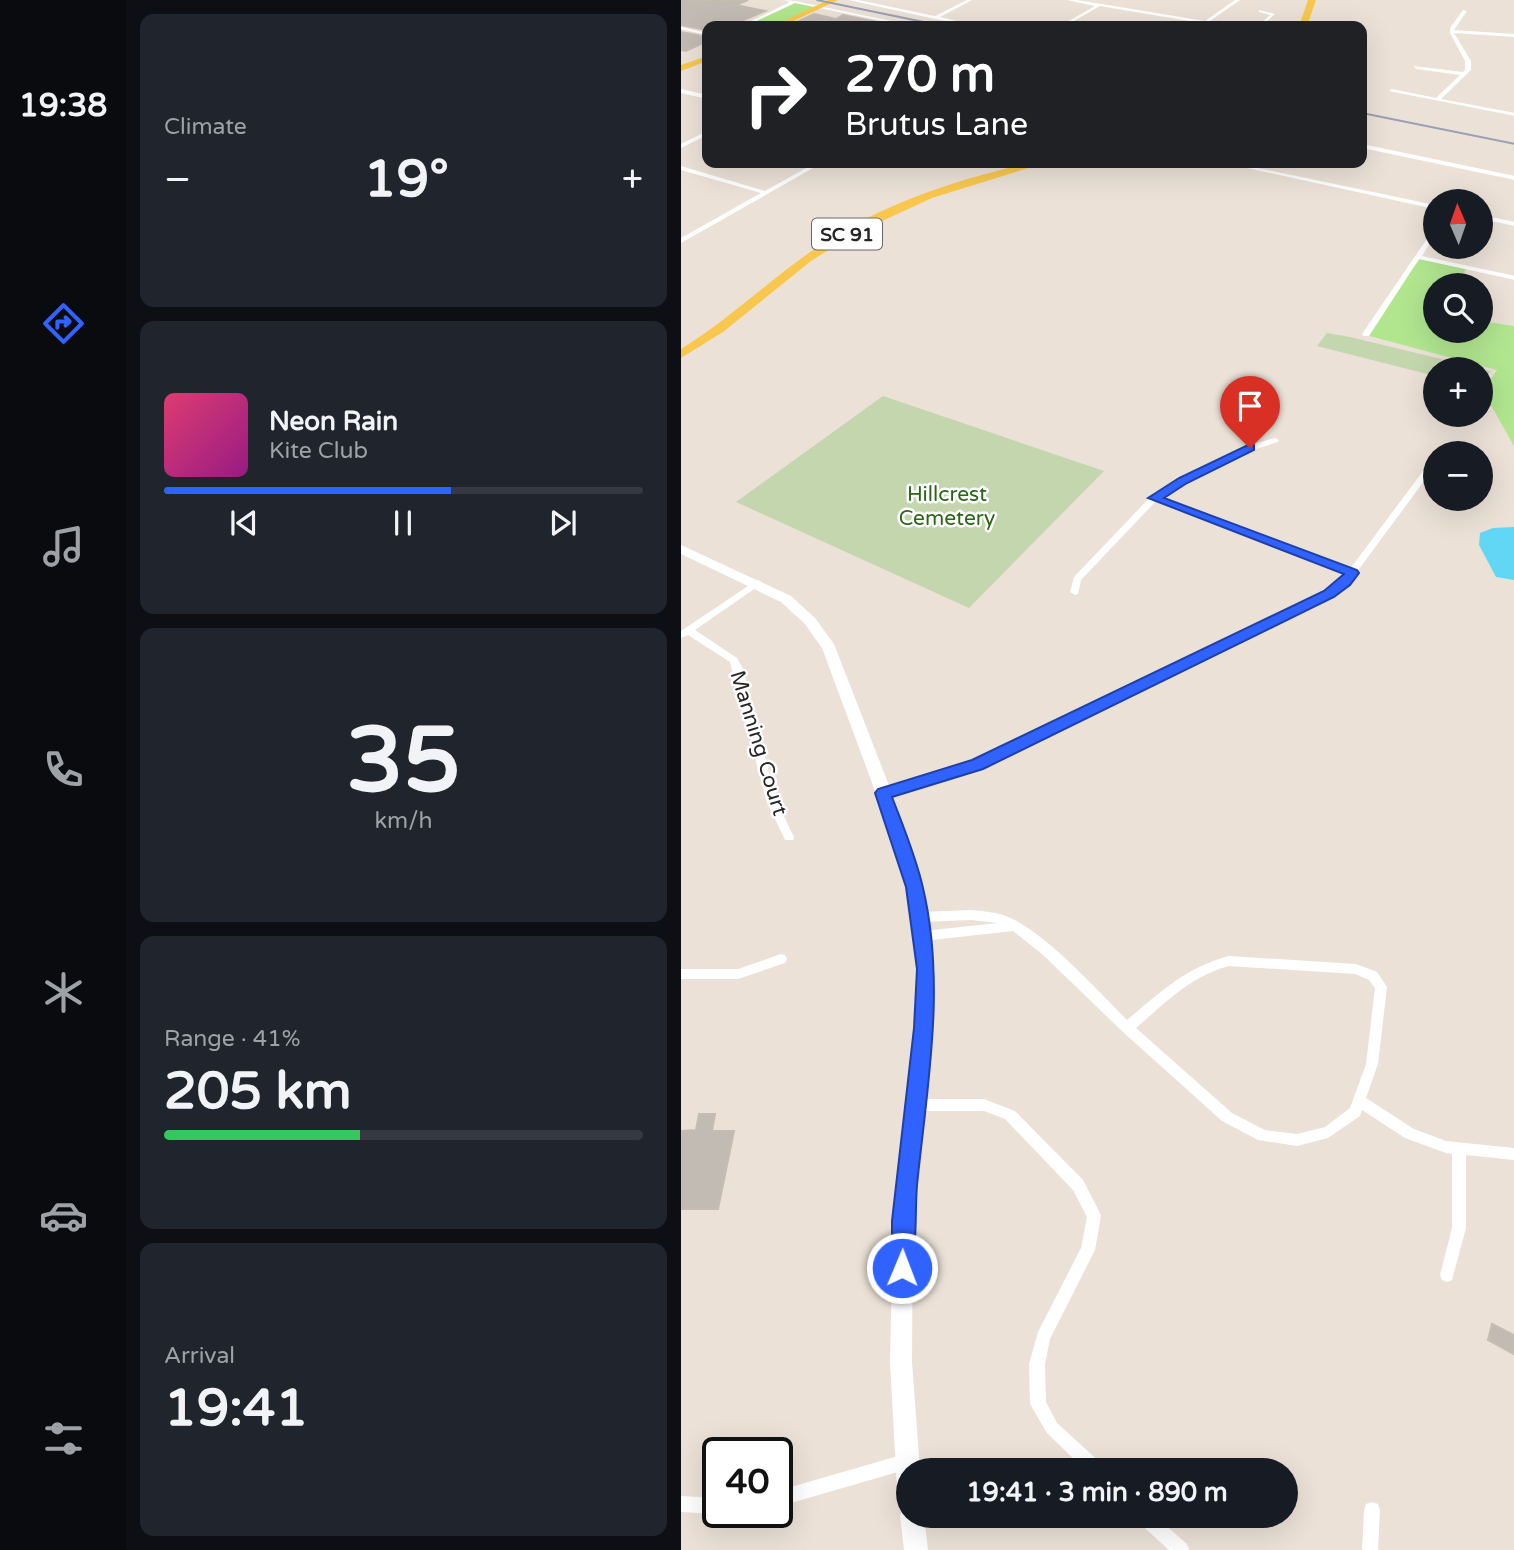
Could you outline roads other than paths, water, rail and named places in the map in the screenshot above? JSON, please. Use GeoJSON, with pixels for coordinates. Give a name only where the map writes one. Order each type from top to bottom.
{"type":"FeatureCollection","features":[{"type":"Feature","properties":{"kind":"main road"},"geometry":{"type":"LineString","coordinates":[[788,21],[834,0]]}},
{"type":"Feature","properties":{"kind":"main road"},"geometry":{"type":"LineString","coordinates":[[1305,21],[1312,0]]}},
{"type":"Feature","properties":{"kind":"main road"},"geometry":{"type":"LineString","coordinates":[[681,68],[702,60]]}},
{"type":"Feature","properties":{"kind":"main road","name":"SC 91"},"geometry":{"type":"LineString","coordinates":[[681,354],[717,333],[804,262],[853,231],[930,195],[1022,168]]}},
{"type":"Feature","properties":{"kind":"street"},"geometry":{"type":"LineString","coordinates":[[785,0],[888,21]]}},
{"type":"Feature","properties":{"kind":"street"},"geometry":{"type":"LineString","coordinates":[[851,0],[951,21]]}},
{"type":"Feature","properties":{"kind":"street"},"geometry":{"type":"LineString","coordinates":[[935,18],[970,0]]}},
{"type":"Feature","properties":{"kind":"street"},"geometry":{"type":"LineString","coordinates":[[1069,0],[1189,21]]}},
{"type":"Feature","properties":{"kind":"street"},"geometry":{"type":"LineString","coordinates":[[1071,21],[1108,0]]}},
{"type":"Feature","properties":{"kind":"street"},"geometry":{"type":"LineString","coordinates":[[1210,21],[1239,0]]}},
{"type":"Feature","properties":{"kind":"street"},"geometry":{"type":"LineString","coordinates":[[754,21],[795,2]]}},
{"type":"Feature","properties":{"kind":"street"},"geometry":{"type":"LineString","coordinates":[[1261,11],[1273,14],[1265,21]]}},
{"type":"Feature","properties":{"kind":"street"},"geometry":{"type":"LineString","coordinates":[[1437,100],[1465,74],[1468,61],[1453,38],[1452,30],[1465,12]]}},
{"type":"Feature","properties":{"kind":"street"},"geometry":{"type":"LineString","coordinates":[[681,28],[702,33]]}},
{"type":"Feature","properties":{"kind":"street"},"geometry":{"type":"LineString","coordinates":[[1452,30],[1514,36]]}},
{"type":"Feature","properties":{"kind":"street"},"geometry":{"type":"LineString","coordinates":[[1416,67],[1465,74]]}},
{"type":"Feature","properties":{"kind":"street"},"geometry":{"type":"LineString","coordinates":[[681,91],[702,96]]}},
{"type":"Feature","properties":{"kind":"street"},"geometry":{"type":"LineString","coordinates":[[1392,91],[1514,115]]}},
{"type":"Feature","properties":{"kind":"street"},"geometry":{"type":"LineString","coordinates":[[681,146],[702,135]]}},
{"type":"Feature","properties":{"kind":"street"},"geometry":{"type":"LineString","coordinates":[[1367,147],[1514,178]]}},
{"type":"Feature","properties":{"kind":"street"},"geometry":{"type":"LineString","coordinates":[[681,168],[766,192]]}},
{"type":"Feature","properties":{"kind":"street"},"geometry":{"type":"LineString","coordinates":[[681,241],[810,168]]}},
{"type":"Feature","properties":{"kind":"street"},"geometry":{"type":"LineString","coordinates":[[1248,168],[1423,205]]}},
{"type":"Feature","properties":{"kind":"street"},"geometry":{"type":"LineString","coordinates":[[1493,220],[1514,224]]}},
{"type":"Feature","properties":{"kind":"street"},"geometry":{"type":"LineString","coordinates":[[1366,334],[1423,250]]}},
{"type":"Feature","properties":{"kind":"street"},"geometry":{"type":"LineString","coordinates":[[1418,257],[1514,278]]}},
{"type":"Feature","properties":{"kind":"street"},"geometry":{"type":"LineString","coordinates":[[1075,593],[1077,579],[1155,498],[1183,480],[1250,448],[1275,440]]}},
{"type":"Feature","properties":{"kind":"street"},"geometry":{"type":"LineString","coordinates":[[882,791],[977,765],[1067,724],[1329,594],[1352,573],[1423,477]]}},
{"type":"Feature","properties":{"kind":"street"},"geometry":{"type":"LineString","coordinates":[[1155,498],[1352,573]]}},
{"type":"Feature","properties":{"kind":"street"},"geometry":{"type":"LineString","coordinates":[[681,549],[757,583],[794,606],[810,621],[829,647],[915,887],[926,969],[903,1221],[901,1362],[905,1458]]}},
{"type":"Feature","properties":{"kind":"street"},"geometry":{"type":"LineString","coordinates":[[685,633],[757,583]]}},
{"type":"Feature","properties":{"kind":"street","name":"Manning Court"},"geometry":{"type":"LineString","coordinates":[[685,633],[734,660],[771,800],[789,837]]}},
{"type":"Feature","properties":{"kind":"street"},"geometry":{"type":"LineString","coordinates":[[920,917],[972,915],[1004,919],[1015,926],[1029,935],[1127,1028],[1227,1117],[1263,1136],[1297,1140],[1328,1132],[1355,1112],[1372,1064],[1381,987],[1373,976],[1356,969],[1229,961],[1208,965],[1191,975],[1127,1028]]}},
{"type":"Feature","properties":{"kind":"street"},"geometry":{"type":"LineString","coordinates":[[923,936],[1015,926]]}},
{"type":"Feature","properties":{"kind":"street"},"geometry":{"type":"LineString","coordinates":[[681,974],[738,974],[781,959]]}},
{"type":"Feature","properties":{"kind":"street"},"geometry":{"type":"LineString","coordinates":[[1359,1101],[1410,1134],[1446,1147],[1514,1154]]}},
{"type":"Feature","properties":{"kind":"street"},"geometry":{"type":"LineString","coordinates":[[915,1105],[984,1105],[1010,1115],[1078,1185],[1093,1216],[1088,1250],[1043,1337],[1037,1364],[1038,1404],[1052,1428],[1083,1458]]}},
{"type":"Feature","properties":{"kind":"street"},"geometry":{"type":"LineString","coordinates":[[1447,1275],[1459,1228],[1459,1148]]}},
{"type":"Feature","properties":{"kind":"street"},"geometry":{"type":"LineString","coordinates":[[793,1494],[896,1465]]}},
{"type":"Feature","properties":{"kind":"street"},"geometry":{"type":"LineString","coordinates":[[681,1504],[702,1506]]}},
{"type":"Feature","properties":{"kind":"street"},"geometry":{"type":"LineString","coordinates":[[1370,1550],[1372,1510]]}},
{"type":"Feature","properties":{"kind":"street"},"geometry":{"type":"LineString","coordinates":[[913,1528],[916,1550]]}},
{"type":"Feature","properties":{"kind":"street"},"geometry":{"type":"LineString","coordinates":[[1157,1528],[1181,1550]]}},
{"type":"Feature","properties":{"kind":"water"},"geometry":{"type":"Polygon","coordinates":[[[1514,527],[1514,580],[1496,577],[1479,545],[1480,533],[1493,528],[1514,527]]]}},
{"type":"Feature","properties":{"kind":"railway"},"geometry":{"type":"LineString","coordinates":[[817,0],[919,21]]}},
{"type":"Feature","properties":{"kind":"railway"},"geometry":{"type":"LineString","coordinates":[[1367,114],[1515,144]]}},
{"type":"Feature","properties":{"kind":"park label","name":"Hillcrest Cemetery"},"geometry":{"type":"Point","coordinates":[947,506]}}]}
